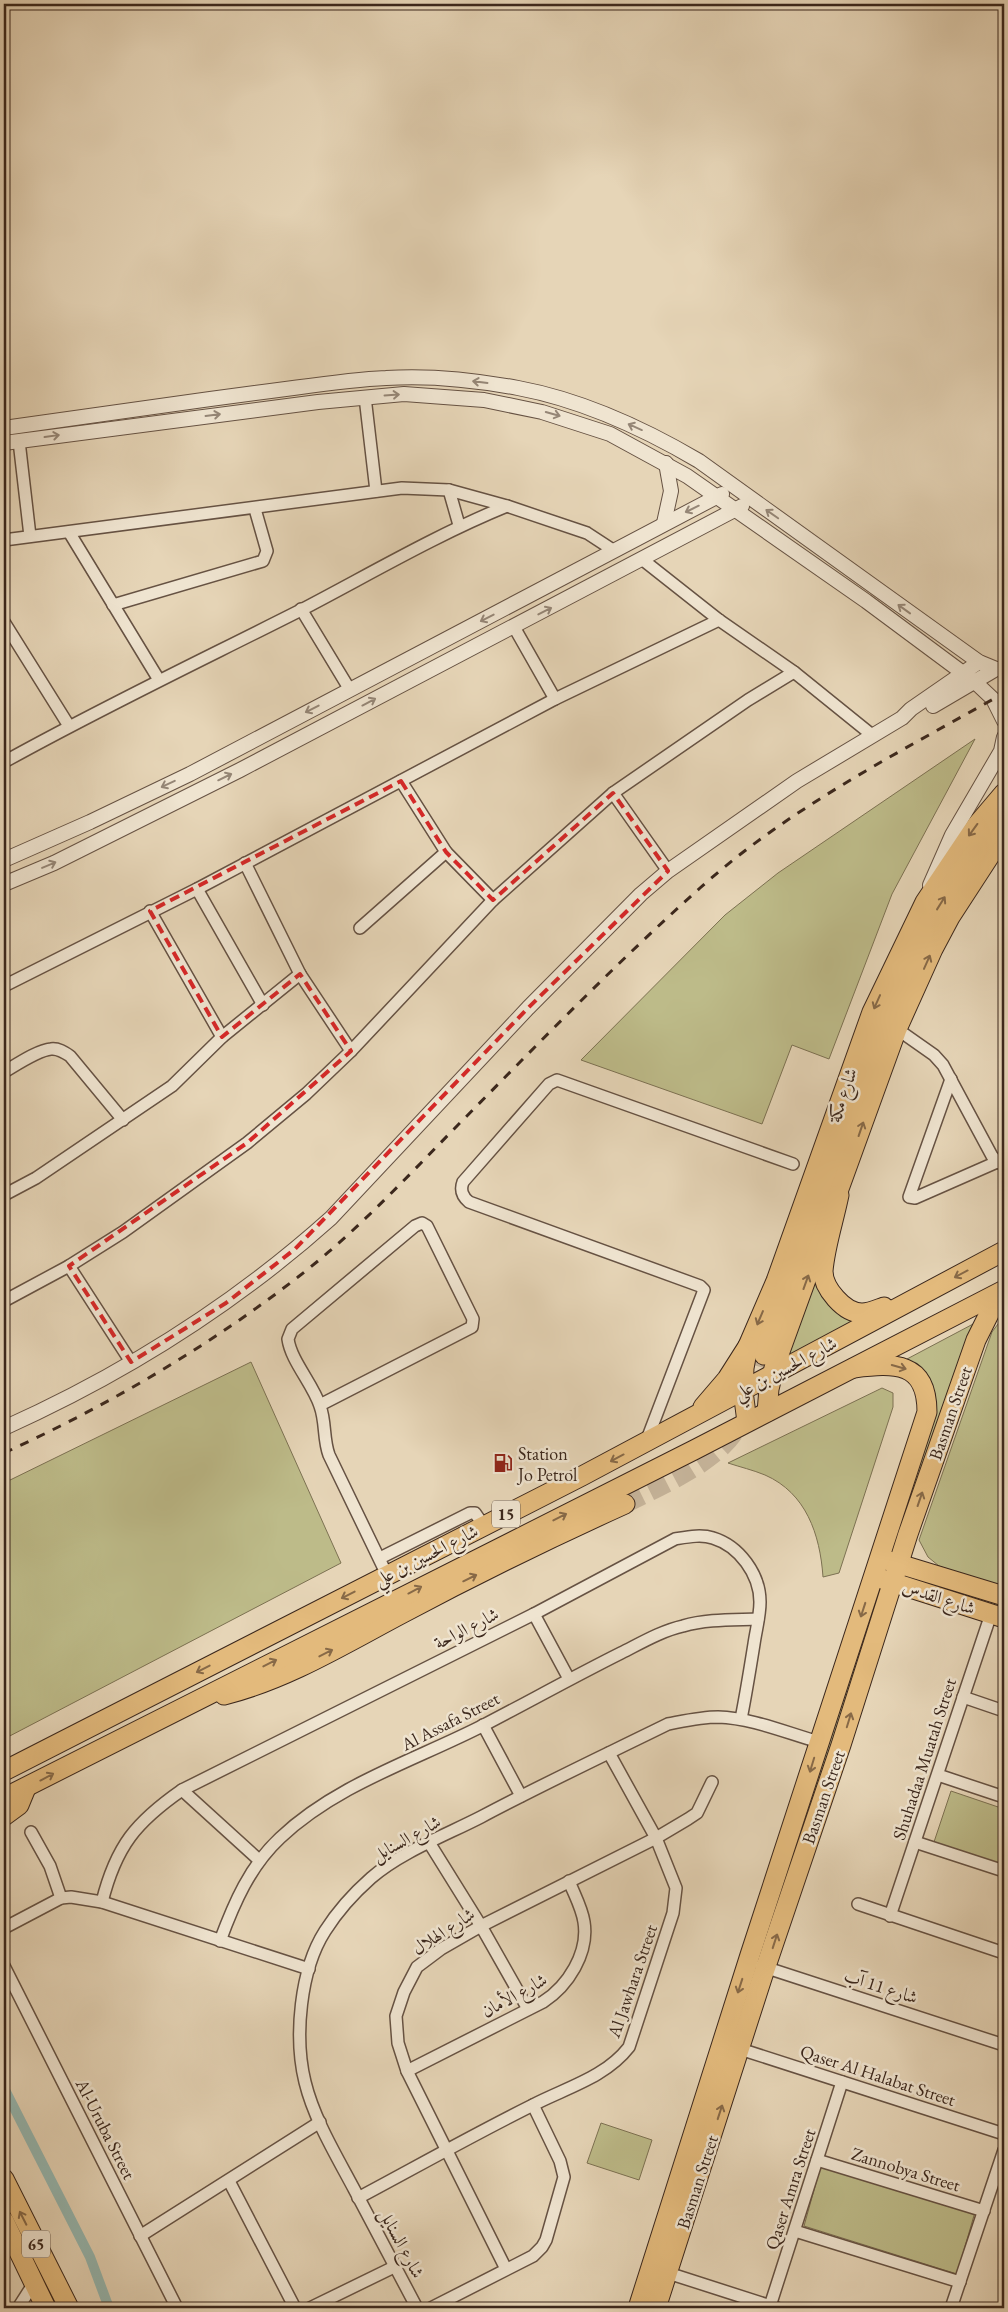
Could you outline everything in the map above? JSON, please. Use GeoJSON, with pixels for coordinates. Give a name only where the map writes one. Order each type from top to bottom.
{"type":"FeatureCollection","features":[{"type":"Feature","properties":{"kind":"main road","name":"شارع مكة"},"geometry":{"type":"LineString","coordinates":[[747,1422],[743,1391],[744,1368],[756,1350],[776,1281],[869,1020],[899,951],[925,902],[976,826],[1004,792]]}},
{"type":"Feature","properties":{"kind":"main road"},"geometry":{"type":"LineString","coordinates":[[688,1421],[756,1350],[909,961],[931,919],[954,882],[991,833],[1004,820]]}},
{"type":"Feature","properties":{"kind":"main road","name":"شارع مكة"},"geometry":{"type":"LineString","coordinates":[[767,1412],[772,1375],[839,1195],[897,1029],[933,949],[950,917],[1004,834]]}},
{"type":"Feature","properties":{"kind":"main road"},"geometry":{"type":"LineString","coordinates":[[839,1195],[823,1273],[831,1293],[846,1308],[861,1313],[908,1302]]}},
{"type":"Feature","properties":{"kind":"main road","name":"شارع الحسين بن علي"},"geometry":{"type":"LineString","coordinates":[[4,1771],[384,1566],[443,1536],[484,1526],[688,1421],[1004,1251]]}},
{"type":"Feature","properties":{"kind":"main road","name":"شارع الحسين بن علي"},"geometry":{"type":"LineString","coordinates":[[4,1798],[1004,1292]]}},
{"type":"Feature","properties":{"kind":"main road","name":"Basman Street"},"geometry":{"type":"LineString","coordinates":[[638,2308],[873,1576],[889,1560],[910,1527],[976,1340],[992,1308],[1004,1292]]}},
{"type":"Feature","properties":{"kind":"main road","name":"Basman Street"},"geometry":{"type":"LineString","coordinates":[[656,2308],[766,1967],[841,1745],[892,1582],[889,1560],[927,1412],[926,1394],[918,1377],[902,1367],[892,1364],[851,1368]]}},
{"type":"Feature","properties":{"kind":"main road"},"geometry":{"type":"LineString","coordinates":[[198,1699],[225,1695],[258,1686],[291,1671],[438,1594],[625,1504]]}},
{"type":"Feature","properties":{"kind":"main road"},"geometry":{"type":"LineString","coordinates":[[910,1527],[913,1546],[919,1558],[942,1576]]}},
{"type":"Feature","properties":{"kind":"main road"},"geometry":{"type":"LineString","coordinates":[[889,1560],[1004,1596]]}},
{"type":"Feature","properties":{"kind":"main road","name":"شارع القدس"},"geometry":{"type":"LineString","coordinates":[[873,1576],[998,1616]]}},
{"type":"Feature","properties":{"kind":"main road"},"geometry":{"type":"LineString","coordinates":[[884,1604],[899,1594],[918,1590]]}},
{"type":"Feature","properties":{"kind":"main road"},"geometry":{"type":"LineString","coordinates":[[4,1816],[19,1805],[26,1788]]}},
{"type":"Feature","properties":{"kind":"main road","name":"65"},"geometry":{"type":"LineString","coordinates":[[4,2179],[69,2308]]}},
{"type":"Feature","properties":{"kind":"main road","name":"65"},"geometry":{"type":"LineString","coordinates":[[4,2221],[46,2308]]}},
{"type":"Feature","properties":{"kind":"street"},"geometry":{"type":"LineString","coordinates":[[4,428],[344,381],[388,378],[446,379],[519,388],[600,412],[640,429],[684,452],[979,662],[1000,669]]}},
{"type":"Feature","properties":{"kind":"street"},"geometry":{"type":"LineString","coordinates":[[4,443],[365,397],[404,394],[484,400],[519,406],[565,418],[610,434],[666,463],[736,510],[866,601],[970,678],[992,700],[1004,721]]}},
{"type":"Feature","properties":{"kind":"street"},"geometry":{"type":"LineString","coordinates":[[365,397],[376,490]]}},
{"type":"Feature","properties":{"kind":"street"},"geometry":{"type":"LineString","coordinates":[[20,441],[30,536]]}},
{"type":"Feature","properties":{"kind":"street"},"geometry":{"type":"LineString","coordinates":[[664,523],[671,491],[666,463]]}},
{"type":"Feature","properties":{"kind":"street"},"geometry":{"type":"LineString","coordinates":[[4,540],[255,509],[376,490],[402,488],[449,490],[507,506],[587,533],[613,550]]}},
{"type":"Feature","properties":{"kind":"street"},"geometry":{"type":"LineString","coordinates":[[4,858],[90,822],[190,774],[664,523],[736,488]]}},
{"type":"Feature","properties":{"kind":"street"},"geometry":{"type":"LineString","coordinates":[[449,490],[459,525]]}},
{"type":"Feature","properties":{"kind":"street"},"geometry":{"type":"LineString","coordinates":[[4,884],[54,863],[198,790],[643,560],[752,500]]}},
{"type":"Feature","properties":{"kind":"street"},"geometry":{"type":"LineString","coordinates":[[4,762],[69,726],[301,609],[459,525],[507,506]]}},
{"type":"Feature","properties":{"kind":"street"},"geometry":{"type":"LineString","coordinates":[[113,605],[263,561],[267,551],[255,509]]}},
{"type":"Feature","properties":{"kind":"street"},"geometry":{"type":"LineString","coordinates":[[68,532],[160,680]]}},
{"type":"Feature","properties":{"kind":"street"},"geometry":{"type":"LineString","coordinates":[[643,560],[719,620],[794,672],[872,735]]}},
{"type":"Feature","properties":{"kind":"street"},"geometry":{"type":"LineString","coordinates":[[301,609],[350,690]]}},
{"type":"Feature","properties":{"kind":"street"},"geometry":{"type":"LineString","coordinates":[[4,986],[197,889],[555,699],[719,620]]}},
{"type":"Feature","properties":{"kind":"street"},"geometry":{"type":"LineString","coordinates":[[514,627],[555,699]]}},
{"type":"Feature","properties":{"kind":"street"},"geometry":{"type":"LineString","coordinates":[[6,629],[69,726]]}},
{"type":"Feature","properties":{"kind":"street"},"geometry":{"type":"LineString","coordinates":[[970,678],[979,662]]}},
{"type":"Feature","properties":{"kind":"street"},"geometry":{"type":"LineString","coordinates":[[4,1428],[57,1404],[131,1362],[226,1303],[295,1249],[331,1218],[528,1008],[641,894],[668,871],[797,780],[902,718],[912,709],[970,678],[1000,669]]}},
{"type":"Feature","properties":{"kind":"street"},"geometry":{"type":"LineString","coordinates":[[4,1301],[69,1266],[172,1198],[248,1143],[306,1094],[351,1051],[493,900],[612,793],[748,700],[794,672]]}},
{"type":"Feature","properties":{"kind":"street"},"geometry":{"type":"LineString","coordinates":[[925,902],[938,863],[1001,751],[1004,737]]}},
{"type":"Feature","properties":{"kind":"street"},"geometry":{"type":"LineString","coordinates":[[190,774],[198,790]]}},
{"type":"Feature","properties":{"kind":"street"},"geometry":{"type":"LineString","coordinates":[[401,781],[446,852],[493,900]]}},
{"type":"Feature","properties":{"kind":"street"},"geometry":{"type":"LineString","coordinates":[[612,793],[668,871]]}},
{"type":"Feature","properties":{"kind":"street"},"geometry":{"type":"LineString","coordinates":[[360,928],[446,852]]}},
{"type":"Feature","properties":{"kind":"street"},"geometry":{"type":"LineString","coordinates":[[244,863],[300,974],[351,1051]]}},
{"type":"Feature","properties":{"kind":"street"},"geometry":{"type":"LineString","coordinates":[[197,889],[263,1005]]}},
{"type":"Feature","properties":{"kind":"street"},"geometry":{"type":"LineString","coordinates":[[150,912],[222,1037]]}},
{"type":"Feature","properties":{"kind":"street"},"geometry":{"type":"LineString","coordinates":[[4,1195],[36,1178],[172,1086],[222,1037],[300,974]]}},
{"type":"Feature","properties":{"kind":"street"},"geometry":{"type":"LineString","coordinates":[[897,1029],[934,1055],[951,1079],[1001,1164],[915,1198],[910,1197],[951,1079]]}},
{"type":"Feature","properties":{"kind":"street"},"geometry":{"type":"LineString","coordinates":[[4,1072],[42,1051],[51,1048],[60,1050],[70,1056],[123,1120]]}},
{"type":"Feature","properties":{"kind":"street"},"geometry":{"type":"LineString","coordinates":[[645,1443],[704,1290],[700,1286],[469,1202],[462,1194],[461,1187],[463,1182],[549,1084],[557,1080],[793,1164]]}},
{"type":"Feature","properties":{"kind":"street"},"geometry":{"type":"LineString","coordinates":[[320,1405],[472,1326],[473,1319],[427,1226],[422,1223],[415,1226],[292,1329],[289,1343],[320,1405],[325,1428],[324,1438],[329,1455],[384,1566]]}},
{"type":"Feature","properties":{"kind":"street"},"geometry":{"type":"LineString","coordinates":[[69,1266],[131,1362]]}},
{"type":"Feature","properties":{"kind":"street","name":"شارع الواحة"},"geometry":{"type":"LineString","coordinates":[[102,1902],[112,1869],[124,1843],[139,1824],[157,1807],[182,1790],[534,1614],[675,1539],[694,1536],[712,1538],[729,1545],[742,1556],[758,1587],[760,1602],[758,1619],[741,1719]]}},
{"type":"Feature","properties":{"kind":"street"},"geometry":{"type":"LineString","coordinates":[[534,1614],[569,1679]]}},
{"type":"Feature","properties":{"kind":"street","name":"Shuhadaa Muatah Street"},"geometry":{"type":"LineString","coordinates":[[890,1916],[963,1697],[998,1616]]}},
{"type":"Feature","properties":{"kind":"street","name":"Al Assafa Street"},"geometry":{"type":"LineString","coordinates":[[220,1941],[237,1898],[259,1860],[280,1838],[306,1816],[340,1794],[482,1725],[660,1634],[682,1626],[707,1621],[758,1619]]}},
{"type":"Feature","properties":{"kind":"street"},"geometry":{"type":"LineString","coordinates":[[963,1697],[1004,1711]]}},
{"type":"Feature","properties":{"kind":"street","name":"شارع السنايل"},"geometry":{"type":"LineString","coordinates":[[417,2308],[320,2122],[305,2082],[301,2056],[301,2015],[309,1970],[325,1931],[371,1878],[396,1860],[668,1724],[692,1719],[717,1717],[741,1719],[819,1742]]}},
{"type":"Feature","properties":{"kind":"street"},"geometry":{"type":"LineString","coordinates":[[482,1725],[521,1796]]}},
{"type":"Feature","properties":{"kind":"street","name":"Al Jawhara Street"},"geometry":{"type":"LineString","coordinates":[[358,2198],[532,2105],[606,2070],[618,2061],[629,2047],[676,1900],[673,1877],[656,1838],[609,1753]]}},
{"type":"Feature","properties":{"kind":"street"},"geometry":{"type":"LineString","coordinates":[[938,1775],[1004,1797]]}},
{"type":"Feature","properties":{"kind":"street","name":"شارع الهلال"},"geometry":{"type":"LineString","coordinates":[[506,2269],[407,2071],[398,2043],[396,2027],[399,2006],[410,1978],[417,1967],[430,1956],[481,1926],[656,1838],[697,1813],[712,1782]]}},
{"type":"Feature","properties":{"kind":"street"},"geometry":{"type":"LineString","coordinates":[[182,1790],[259,1860]]}},
{"type":"Feature","properties":{"kind":"street"},"geometry":{"type":"LineString","coordinates":[[31,1832],[50,1866],[61,1898]]}},
{"type":"Feature","properties":{"kind":"street"},"geometry":{"type":"LineString","coordinates":[[915,1842],[1004,1871]]}},
{"type":"Feature","properties":{"kind":"street"},"geometry":{"type":"LineString","coordinates":[[430,1844],[481,1926],[528,2009]]}},
{"type":"Feature","properties":{"kind":"street","name":"شارع الأمان"},"geometry":{"type":"LineString","coordinates":[[407,2071],[558,1993],[574,1971],[582,1946],[584,1921],[569,1881]]}},
{"type":"Feature","properties":{"kind":"street"},"geometry":{"type":"LineString","coordinates":[[4,1928],[61,1898],[70,1897],[102,1902],[309,1970]]}},
{"type":"Feature","properties":{"kind":"street"},"geometry":{"type":"LineString","coordinates":[[858,1904],[1004,1953]]}},
{"type":"Feature","properties":{"kind":"street","name":"شارع 11 آب"},"geometry":{"type":"LineString","coordinates":[[748,1961],[1004,2045]]}},
{"type":"Feature","properties":{"kind":"street","name":"Al-Uruba Street"},"geometry":{"type":"LineString","coordinates":[[4,1966],[177,2308]]}},
{"type":"Feature","properties":{"kind":"street","name":"Qaser Al Halabat Street"},"geometry":{"type":"LineString","coordinates":[[740,2049],[1004,2134]]}},
{"type":"Feature","properties":{"kind":"street","name":"Qaser Amra Street"},"geometry":{"type":"LineString","coordinates":[[774,2307],[795,2231],[842,2082]]}},
{"type":"Feature","properties":{"kind":"street"},"geometry":{"type":"LineString","coordinates":[[431,2308],[533,2256],[542,2247],[564,2177],[560,2161],[532,2105]]}},
{"type":"Feature","properties":{"kind":"street"},"geometry":{"type":"LineString","coordinates":[[140,2236],[320,2122]]}},
{"type":"Feature","properties":{"kind":"street"},"geometry":{"type":"LineString","coordinates":[[951,2308],[1004,2150]]}},
{"type":"Feature","properties":{"kind":"street","name":"Zannobya Street"},"geometry":{"type":"LineString","coordinates":[[817,2160],[984,2211]]}},
{"type":"Feature","properties":{"kind":"street"},"geometry":{"type":"LineString","coordinates":[[229,2181],[294,2308]]}},
{"type":"Feature","properties":{"kind":"street"},"geometry":{"type":"LineString","coordinates":[[795,2231],[960,2282]]}},
{"type":"Feature","properties":{"kind":"street"},"geometry":{"type":"LineString","coordinates":[[310,2308],[394,2266]]}},
{"type":"Feature","properties":{"kind":"street"},"geometry":{"type":"LineString","coordinates":[[668,2273],[774,2307]]}},
{"type":"Feature","properties":{"kind":"street"},"geometry":{"type":"LineString","coordinates":[[18,2308],[34,2283]]}},
{"type":"Feature","properties":{"kind":"highlighted area"},"geometry":{"type":"Polygon","coordinates":[[[401,781],[446,852],[493,900],[613,793],[668,871],[528,1008],[295,1249],[226,1303],[131,1362],[69,1266],[247,1143],[351,1051],[300,974],[222,1037],[150,911],[401,781]]]}},
{"type":"Feature","properties":{"kind":"shaded area"},"geometry":{"type":"Polygon","coordinates":[[[975,739],[892,894],[829,1059],[792,1045],[762,1124],[581,1060],[725,915],[778,873],[975,739]]]}},
{"type":"Feature","properties":{"kind":"shaded area"},"geometry":{"type":"Polygon","coordinates":[[[814,1284],[852,1322],[789,1355],[810,1285],[814,1284]]]}},
{"type":"Feature","properties":{"kind":"shaded area"},"geometry":{"type":"Polygon","coordinates":[[[1004,1316],[1004,1589],[939,1566],[928,1557],[919,1540],[992,1332],[1004,1316]]]}},
{"type":"Feature","properties":{"kind":"shaded area"},"geometry":{"type":"Polygon","coordinates":[[[975,1323],[895,1553],[891,1552],[911,1493],[935,1394],[925,1374],[907,1359],[975,1323]]]}},
{"type":"Feature","properties":{"kind":"shaded area"},"geometry":{"type":"Polygon","coordinates":[[[251,1362],[341,1563],[4,1739],[4,1483],[251,1362]]]}},
{"type":"Feature","properties":{"kind":"shaded area"},"geometry":{"type":"Polygon","coordinates":[[[882,1388],[893,1393],[893,1407],[839,1573],[823,1577],[814,1531],[801,1504],[791,1492],[765,1475],[728,1463],[882,1388]]]}},
{"type":"Feature","properties":{"kind":"shaded area"},"geometry":{"type":"Polygon","coordinates":[[[909,1572],[1004,1602],[1004,1612],[906,1581],[909,1572]]]}},
{"type":"Feature","properties":{"kind":"shaded area"},"geometry":{"type":"Polygon","coordinates":[[[885,1581],[769,1943],[764,1946],[763,1943],[875,1592],[885,1581]]]}},
{"type":"Feature","properties":{"kind":"shaded area"},"geometry":{"type":"Polygon","coordinates":[[[951,1791],[1004,1809],[1004,1865],[934,1842],[951,1791]]]}},
{"type":"Feature","properties":{"kind":"shaded area"},"geometry":{"type":"Polygon","coordinates":[[[601,2123],[652,2140],[639,2180],[587,2163],[601,2123]]]}},
{"type":"Feature","properties":{"kind":"shaded area"},"geometry":{"type":"Polygon","coordinates":[[[821,2165],[975,2212],[957,2274],[804,2226],[821,2165]]]}},
{"type":"Feature","properties":{"kind":"waterway"},"geometry":{"type":"LineString","coordinates":[[4,2088],[90,2257],[109,2308]]}},
{"type":"Feature","properties":{"kind":"tunnel"},"geometry":{"type":"LineString","coordinates":[[753,1394],[764,1355]]}},
{"type":"Feature","properties":{"kind":"tunnel"},"geometry":{"type":"LineString","coordinates":[[625,1504],[702,1463],[728,1441],[737,1428]]}},
{"type":"Feature","properties":{"kind":"railway"},"geometry":{"type":"LineString","coordinates":[[4,1453],[81,1416],[156,1374],[264,1303],[319,1260],[379,1205],[606,976],[700,888],[735,859],[808,806],[886,759],[1004,693]]}},
{"type":"Feature","properties":{"kind":"place","name":"Station Jo Petrol"},"geometry":{"type":"Point","coordinates":[503,1463]}}]}
